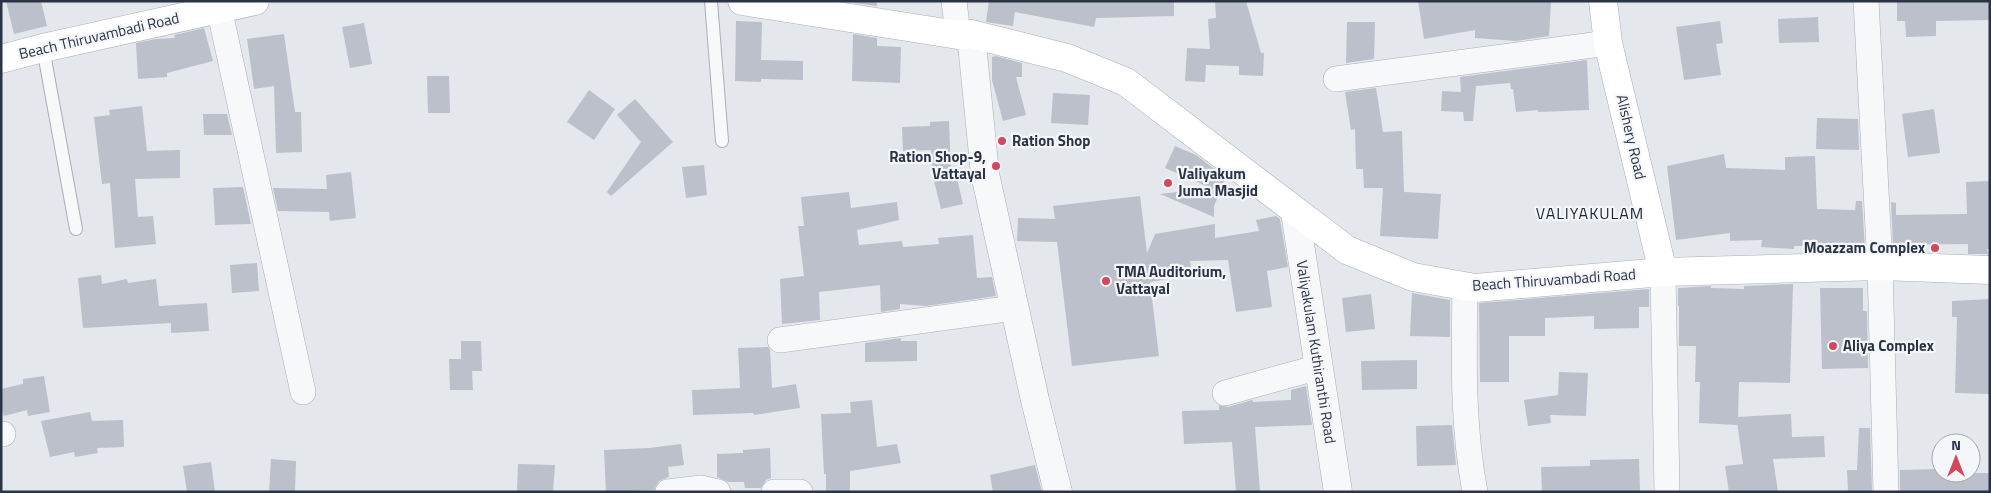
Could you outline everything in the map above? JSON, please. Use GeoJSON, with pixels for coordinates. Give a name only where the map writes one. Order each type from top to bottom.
{"type":"FeatureCollection","features":[{"type":"Feature","properties":{"kind":"main road","name":"Beach Thiruvambadi Road"},"geometry":{"type":"LineString","coordinates":[[742,1],[964,34],[1067,58],[1126,82],[1347,250],[1413,277],[1474,288],[1663,272],[1880,266],[1990,270]]}},
{"type":"Feature","properties":{"kind":"main road","name":"Alishery Road"},"geometry":{"type":"LineString","coordinates":[[1603,1],[1608,43],[1663,272]]}},
{"type":"Feature","properties":{"kind":"main road","name":"Beach Thiruvambadi Road"},"geometry":{"type":"LineString","coordinates":[[1,59],[240,4]]}},
{"type":"Feature","properties":{"kind":"street"},"geometry":{"type":"LineString","coordinates":[[954,1],[964,34],[985,174],[1014,308],[1058,492]]}},
{"type":"Feature","properties":{"kind":"street"},"geometry":{"type":"LineString","coordinates":[[1866,1],[1880,266],[1886,492]]}},
{"type":"Feature","properties":{"kind":"street"},"geometry":{"type":"LineString","coordinates":[[240,4],[303,392]]}},
{"type":"Feature","properties":{"kind":"street"},"geometry":{"type":"LineString","coordinates":[[1336,79],[1608,43]]}},
{"type":"Feature","properties":{"kind":"street","name":"Valiyakulam Kuthiranthi Road"},"geometry":{"type":"LineString","coordinates":[[1295,212],[1338,492]]}},
{"type":"Feature","properties":{"kind":"street"},"geometry":{"type":"LineString","coordinates":[[1663,272],[1667,492]]}},
{"type":"Feature","properties":{"kind":"street"},"geometry":{"type":"LineString","coordinates":[[1464,286],[1464,361],[1468,457],[1475,492]]}},
{"type":"Feature","properties":{"kind":"street"},"geometry":{"type":"LineString","coordinates":[[780,340],[1014,308]]}},
{"type":"Feature","properties":{"kind":"street"},"geometry":{"type":"LineString","coordinates":[[1225,393],[1319,366]]}},
{"type":"Feature","properties":{"kind":"street"},"geometry":{"type":"LineString","coordinates":[[668,492],[702,488],[718,492]]}},
{"type":"Feature","properties":{"kind":"street"},"geometry":{"type":"LineString","coordinates":[[774,492],[800,492]]}},
{"type":"Feature","properties":{"kind":"lane"},"geometry":{"type":"LineString","coordinates":[[711,1],[722,141]]}},
{"type":"Feature","properties":{"kind":"lane"},"geometry":{"type":"LineString","coordinates":[[44,48],[76,229]]}},
{"type":"Feature","properties":{"kind":"building"},"geometry":{"type":"Polygon","coordinates":[[[6,1],[41,1],[47,26],[14,34],[6,1]]]}},
{"type":"Feature","properties":{"kind":"building"},"geometry":{"type":"Polygon","coordinates":[[[854,1],[877,1],[877,6],[854,3],[854,1]]]}},
{"type":"Feature","properties":{"kind":"building"},"geometry":{"type":"Polygon","coordinates":[[[989,1],[1174,1],[1174,16],[1096,18],[1094,27],[1015,12],[1013,26],[986,22],[989,1]]]}},
{"type":"Feature","properties":{"kind":"building"},"geometry":{"type":"Polygon","coordinates":[[[1215,1],[1246,1],[1261,53],[1264,53],[1263,76],[1239,75],[1239,66],[1206,65],[1205,82],[1185,81],[1187,48],[1210,49],[1208,19],[1216,18],[1215,1]]]}},
{"type":"Feature","properties":{"kind":"building"},"geometry":{"type":"Polygon","coordinates":[[[1418,1],[1551,1],[1549,36],[1516,41],[1475,38],[1475,30],[1424,39],[1418,1]]]}},
{"type":"Feature","properties":{"kind":"building"},"geometry":{"type":"Polygon","coordinates":[[[1897,1],[1990,1],[1990,20],[1936,21],[1936,36],[1906,37],[1905,21],[1897,21],[1897,1]]]}},
{"type":"Feature","properties":{"kind":"building"},"geometry":{"type":"Polygon","coordinates":[[[1818,17],[1819,42],[1779,43],[1778,19],[1818,17]]]}},
{"type":"Feature","properties":{"kind":"building"},"geometry":{"type":"Polygon","coordinates":[[[736,21],[762,22],[761,60],[803,61],[803,80],[761,79],[761,82],[735,81],[736,21]]]}},
{"type":"Feature","properties":{"kind":"building"},"geometry":{"type":"Polygon","coordinates":[[[1720,21],[1723,43],[1716,44],[1721,75],[1684,80],[1676,27],[1720,21]]]}},
{"type":"Feature","properties":{"kind":"building"},"geometry":{"type":"Polygon","coordinates":[[[1347,22],[1375,22],[1374,59],[1346,63],[1347,22]]]}},
{"type":"Feature","properties":{"kind":"building"},"geometry":{"type":"Polygon","coordinates":[[[364,23],[372,64],[350,68],[342,27],[364,23]]]}},
{"type":"Feature","properties":{"kind":"building"},"geometry":{"type":"Polygon","coordinates":[[[204,28],[213,61],[167,73],[167,77],[138,79],[136,43],[175,38],[174,35],[204,28]]]}},
{"type":"Feature","properties":{"kind":"building"},"geometry":{"type":"Polygon","coordinates":[[[284,34],[295,112],[301,112],[302,152],[276,153],[274,86],[254,89],[247,39],[284,34]]]}},
{"type":"Feature","properties":{"kind":"building"},"geometry":{"type":"Polygon","coordinates":[[[853,34],[877,38],[877,46],[901,47],[900,83],[852,81],[853,34]]]}},
{"type":"Feature","properties":{"kind":"building"},"geometry":{"type":"Polygon","coordinates":[[[996,56],[1022,63],[1022,77],[1016,77],[1026,115],[1003,121],[992,80],[992,57],[996,56]]]}},
{"type":"Feature","properties":{"kind":"building"},"geometry":{"type":"Polygon","coordinates":[[[1587,60],[1589,110],[1516,112],[1513,89],[1511,89],[1510,83],[1476,86],[1473,121],[1464,121],[1463,112],[1441,111],[1442,91],[1461,92],[1460,77],[1587,60]]]}},
{"type":"Feature","properties":{"kind":"building"},"geometry":{"type":"Polygon","coordinates":[[[427,76],[449,76],[450,113],[428,113],[427,76]]]}},
{"type":"Feature","properties":{"kind":"building"},"geometry":{"type":"Polygon","coordinates":[[[1376,88],[1383,132],[1402,131],[1404,192],[1441,194],[1438,239],[1380,236],[1383,188],[1364,188],[1363,169],[1356,169],[1355,129],[1351,130],[1345,92],[1376,88]]]}},
{"type":"Feature","properties":{"kind":"building"},"geometry":{"type":"Polygon","coordinates":[[[589,90],[615,109],[594,140],[567,122],[589,90]]]}},
{"type":"Feature","properties":{"kind":"building"},"geometry":{"type":"Polygon","coordinates":[[[1053,93],[1090,95],[1088,125],[1051,123],[1053,93]]]}},
{"type":"Feature","properties":{"kind":"building"},"geometry":{"type":"Polygon","coordinates":[[[635,99],[673,142],[611,196],[607,192],[641,142],[617,115],[635,99]]]}},
{"type":"Feature","properties":{"kind":"building"},"geometry":{"type":"Polygon","coordinates":[[[142,106],[147,151],[180,150],[180,178],[135,179],[138,217],[153,216],[156,244],[115,248],[110,183],[102,184],[94,117],[110,115],[109,110],[142,106]]]}},
{"type":"Feature","properties":{"kind":"building"},"geometry":{"type":"Polygon","coordinates":[[[1934,109],[1940,153],[1908,157],[1902,114],[1934,109]]]}},
{"type":"Feature","properties":{"kind":"building"},"geometry":{"type":"Polygon","coordinates":[[[203,114],[227,114],[232,135],[204,135],[203,114]]]}},
{"type":"Feature","properties":{"kind":"building"},"geometry":{"type":"Polygon","coordinates":[[[1817,118],[1858,119],[1859,150],[1816,149],[1817,118]]]}},
{"type":"Feature","properties":{"kind":"building"},"geometry":{"type":"Polygon","coordinates":[[[949,121],[951,175],[956,174],[963,204],[941,209],[932,173],[931,150],[903,151],[902,127],[930,126],[930,122],[949,121]]]}},
{"type":"Feature","properties":{"kind":"building"},"geometry":{"type":"Polygon","coordinates":[[[1175,146],[1196,155],[1226,178],[1214,206],[1214,217],[1160,194],[1211,188],[1165,168],[1175,146]]]}},
{"type":"Feature","properties":{"kind":"building"},"geometry":{"type":"Polygon","coordinates":[[[1724,154],[1726,168],[1785,170],[1785,157],[1815,156],[1817,209],[1855,210],[1856,201],[1862,201],[1865,251],[1819,252],[1818,246],[1794,246],[1794,249],[1761,247],[1762,240],[1730,241],[1730,233],[1676,240],[1667,166],[1724,154]]]}},
{"type":"Feature","properties":{"kind":"building"},"geometry":{"type":"Polygon","coordinates":[[[704,165],[707,195],[686,198],[682,167],[704,165]]]}},
{"type":"Feature","properties":{"kind":"building"},"geometry":{"type":"Polygon","coordinates":[[[351,172],[356,218],[330,221],[329,212],[278,211],[273,188],[327,189],[326,175],[351,172]]]}},
{"type":"Feature","properties":{"kind":"building"},"geometry":{"type":"Polygon","coordinates":[[[1990,181],[1990,249],[1987,249],[1988,254],[1968,254],[1968,244],[1893,245],[1891,202],[1896,203],[1896,215],[1967,214],[1966,182],[1990,181]]]}},
{"type":"Feature","properties":{"kind":"building"},"geometry":{"type":"Polygon","coordinates":[[[243,187],[251,224],[215,225],[213,188],[243,187]]]}},
{"type":"Feature","properties":{"kind":"building"},"geometry":{"type":"Polygon","coordinates":[[[849,192],[851,208],[897,202],[899,220],[857,230],[859,245],[902,241],[903,247],[939,244],[938,238],[973,235],[977,278],[992,277],[996,296],[926,306],[900,304],[900,309],[881,312],[880,285],[819,292],[820,320],[782,324],[780,279],[804,276],[798,226],[804,226],[801,197],[849,192]]]}},
{"type":"Feature","properties":{"kind":"building","name":"TMA Auditorium, Vattayal"},"geometry":{"type":"Polygon","coordinates":[[[1140,196],[1147,253],[1155,234],[1215,224],[1215,238],[1259,231],[1256,220],[1276,216],[1280,219],[1288,267],[1267,271],[1272,307],[1236,312],[1228,260],[1190,261],[1192,275],[1150,282],[1159,356],[1072,366],[1057,242],[1017,241],[1018,218],[1055,219],[1053,206],[1140,196]]]}},
{"type":"Feature","properties":{"kind":"building"},"geometry":{"type":"Polygon","coordinates":[[[257,263],[259,291],[232,293],[230,265],[257,263]]]}},
{"type":"Feature","properties":{"kind":"building"},"geometry":{"type":"Polygon","coordinates":[[[101,275],[102,284],[127,279],[128,283],[156,279],[159,306],[207,303],[209,331],[171,333],[171,323],[83,328],[78,278],[101,275]]]}},
{"type":"Feature","properties":{"kind":"building"},"geometry":{"type":"Polygon","coordinates":[[[1793,284],[1790,383],[1739,382],[1738,417],[1791,414],[1792,437],[1824,436],[1825,457],[1773,459],[1778,492],[1729,492],[1725,466],[1743,464],[1737,422],[1737,425],[1699,423],[1700,382],[1695,382],[1696,346],[1679,346],[1678,288],[1711,286],[1711,288],[1744,289],[1744,286],[1793,284]]]}},
{"type":"Feature","properties":{"kind":"building"},"geometry":{"type":"Polygon","coordinates":[[[1820,288],[1863,288],[1863,311],[1867,311],[1868,368],[1822,369],[1820,288]]]}},
{"type":"Feature","properties":{"kind":"building"},"geometry":{"type":"Polygon","coordinates":[[[1649,289],[1649,307],[1639,307],[1639,328],[1594,329],[1594,316],[1545,318],[1545,336],[1509,336],[1509,382],[1480,382],[1479,303],[1649,289]]]}},
{"type":"Feature","properties":{"kind":"building"},"geometry":{"type":"Polygon","coordinates":[[[1412,293],[1450,300],[1450,337],[1410,336],[1412,293]]]}},
{"type":"Feature","properties":{"kind":"building"},"geometry":{"type":"Polygon","coordinates":[[[1371,294],[1375,329],[1346,332],[1342,298],[1371,294]]]}},
{"type":"Feature","properties":{"kind":"building"},"geometry":{"type":"Polygon","coordinates":[[[1990,299],[1990,394],[1955,393],[1957,317],[1952,317],[1952,301],[1990,299]]]}},
{"type":"Feature","properties":{"kind":"building"},"geometry":{"type":"Polygon","coordinates":[[[901,338],[901,341],[917,341],[917,361],[865,362],[865,343],[901,338]]]}},
{"type":"Feature","properties":{"kind":"building"},"geometry":{"type":"Polygon","coordinates":[[[461,341],[481,341],[482,371],[472,371],[473,390],[450,390],[449,359],[461,359],[461,341]]]}},
{"type":"Feature","properties":{"kind":"building"},"geometry":{"type":"Polygon","coordinates":[[[768,347],[770,350],[772,388],[796,384],[800,408],[754,415],[753,413],[693,415],[692,390],[740,388],[738,348],[768,347]]]}},
{"type":"Feature","properties":{"kind":"building"},"geometry":{"type":"Polygon","coordinates":[[[1417,360],[1417,389],[1362,390],[1361,361],[1417,360]]]}},
{"type":"Feature","properties":{"kind":"building"},"geometry":{"type":"Polygon","coordinates":[[[1559,372],[1588,373],[1586,416],[1550,415],[1551,423],[1528,426],[1524,400],[1558,395],[1559,372]]]}},
{"type":"Feature","properties":{"kind":"building"},"geometry":{"type":"Polygon","coordinates":[[[44,376],[50,412],[28,416],[27,410],[4,416],[1,407],[1,389],[23,384],[23,379],[44,376]]]}},
{"type":"Feature","properties":{"kind":"building"},"geometry":{"type":"Polygon","coordinates":[[[1306,386],[1312,425],[1255,427],[1260,492],[1236,492],[1232,442],[1184,444],[1182,411],[1219,410],[1219,405],[1228,407],[1252,400],[1253,402],[1291,400],[1291,390],[1306,386]]]}},
{"type":"Feature","properties":{"kind":"building"},"geometry":{"type":"Polygon","coordinates":[[[872,400],[877,447],[897,444],[901,463],[850,471],[850,492],[826,492],[821,414],[851,413],[850,402],[872,400]]]}},
{"type":"Feature","properties":{"kind":"building"},"geometry":{"type":"Polygon","coordinates":[[[90,412],[92,421],[123,420],[124,447],[97,448],[98,453],[75,457],[74,452],[50,457],[41,421],[90,412]]]}},
{"type":"Feature","properties":{"kind":"building"},"geometry":{"type":"Polygon","coordinates":[[[1452,425],[1456,465],[1417,466],[1416,426],[1452,425]]]}},
{"type":"Feature","properties":{"kind":"building"},"geometry":{"type":"Polygon","coordinates":[[[1859,428],[1870,428],[1872,492],[1848,492],[1847,470],[1857,470],[1859,428]]]}},
{"type":"Feature","properties":{"kind":"building"},"geometry":{"type":"Polygon","coordinates":[[[681,444],[684,465],[668,467],[669,477],[659,481],[654,490],[606,492],[604,450],[649,448],[681,444]]]}},
{"type":"Feature","properties":{"kind":"building"},"geometry":{"type":"Polygon","coordinates":[[[770,448],[771,478],[766,480],[761,488],[745,488],[744,482],[728,482],[717,477],[717,454],[743,453],[743,450],[770,448]]]}},
{"type":"Feature","properties":{"kind":"building"},"geometry":{"type":"Polygon","coordinates":[[[271,459],[296,461],[295,492],[269,492],[271,459]]]}},
{"type":"Feature","properties":{"kind":"building"},"geometry":{"type":"Polygon","coordinates":[[[1639,459],[1640,492],[1542,492],[1541,467],[1590,466],[1590,460],[1639,459]]]}},
{"type":"Feature","properties":{"kind":"building"},"geometry":{"type":"Polygon","coordinates":[[[211,462],[215,492],[187,492],[183,466],[211,462]]]}},
{"type":"Feature","properties":{"kind":"building"},"geometry":{"type":"Polygon","coordinates":[[[518,464],[555,465],[553,492],[517,492],[518,464]]]}},
{"type":"Feature","properties":{"kind":"building"},"geometry":{"type":"Polygon","coordinates":[[[1035,465],[1042,492],[993,492],[990,475],[1035,465]]]}},
{"type":"Feature","properties":{"kind":"building"},"geometry":{"type":"Polygon","coordinates":[[[1931,469],[1931,483],[1981,483],[1981,473],[1990,473],[1990,492],[1900,492],[1900,470],[1931,469]]]}},
{"type":"Feature","properties":{"kind":"place","name":"Ration Shop"},"geometry":{"type":"Point","coordinates":[1002,141]}},
{"type":"Feature","properties":{"kind":"place","name":"Ration Shop-9, Vattayal"},"geometry":{"type":"Point","coordinates":[996,166]}},
{"type":"Feature","properties":{"kind":"place","name":"Valiyakum Juma Masjid"},"geometry":{"type":"Point","coordinates":[1168,183]}},
{"type":"Feature","properties":{"kind":"place","name":"Moazzam Complex"},"geometry":{"type":"Point","coordinates":[1935,248]}},
{"type":"Feature","properties":{"kind":"place","name":"TMA Auditorium, Vattayal"},"geometry":{"type":"Point","coordinates":[1106,281]}},
{"type":"Feature","properties":{"kind":"place","name":"Aliya Complex"},"geometry":{"type":"Point","coordinates":[1833,346]}},
{"type":"Feature","properties":{"kind":"district","name":"VALIYAKULAM"},"geometry":{"type":"Point","coordinates":[1590,213]}}]}
